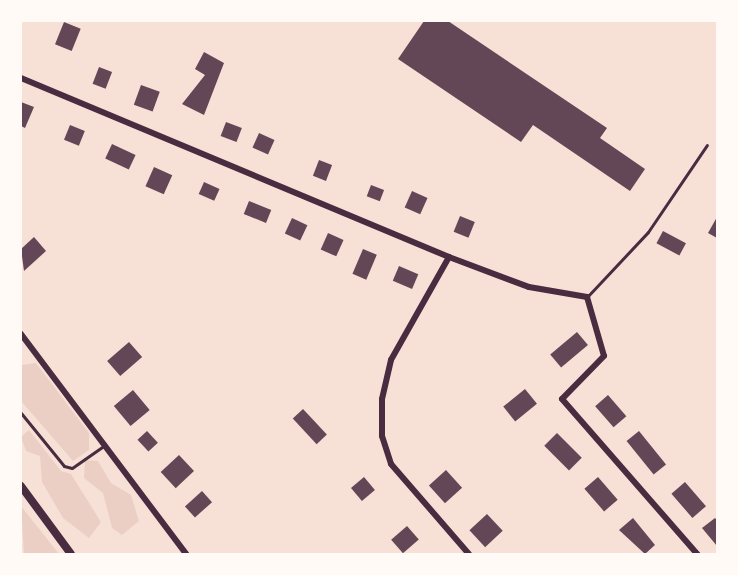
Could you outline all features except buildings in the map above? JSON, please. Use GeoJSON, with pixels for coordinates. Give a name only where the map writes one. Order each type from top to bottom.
{"type":"FeatureCollection","features":[{"type":"Feature","properties":{"kind":"main road"},"geometry":{"type":"LineString","coordinates":[[21,486],[71,554]]}},
{"type":"Feature","properties":{"kind":"street"},"geometry":{"type":"LineString","coordinates":[[21,78],[449,257],[530,286],[587,297],[604,356],[562,399],[697,554]]}},
{"type":"Feature","properties":{"kind":"street"},"geometry":{"type":"LineString","coordinates":[[449,257],[391,360],[382,399],[382,436],[391,464],[469,554]]}},
{"type":"Feature","properties":{"kind":"street"},"geometry":{"type":"LineString","coordinates":[[21,334],[186,554]]}},
{"type":"Feature","properties":{"kind":"lane"},"geometry":{"type":"LineString","coordinates":[[587,297],[648,232],[707,145]]}},
{"type":"Feature","properties":{"kind":"lane"},"geometry":{"type":"LineString","coordinates":[[21,413],[64,465],[72,468],[103,446]]}},
{"type":"Feature","properties":{"kind":"lane"},"geometry":{"type":"LineString","coordinates":[[102,554],[119,554]]}},
{"type":"Feature","properties":{"kind":"shaded area"},"geometry":{"type":"Polygon","coordinates":[[[36,363],[89,433],[89,450],[73,461],[21,401],[21,365],[36,363]]]}},
{"type":"Feature","properties":{"kind":"shaded area"},"geometry":{"type":"Polygon","coordinates":[[[29,430],[61,471],[71,474],[101,522],[89,538],[63,518],[42,482],[40,456],[26,451],[21,437],[29,430]]]}},
{"type":"Feature","properties":{"kind":"shaded area"},"geometry":{"type":"Polygon","coordinates":[[[85,460],[98,461],[111,483],[131,495],[139,521],[122,535],[112,528],[103,493],[84,478],[85,460]]]}},
{"type":"Feature","properties":{"kind":"shaded area"},"geometry":{"type":"Polygon","coordinates":[[[21,506],[59,554],[24,554],[21,506]]]}}]}
